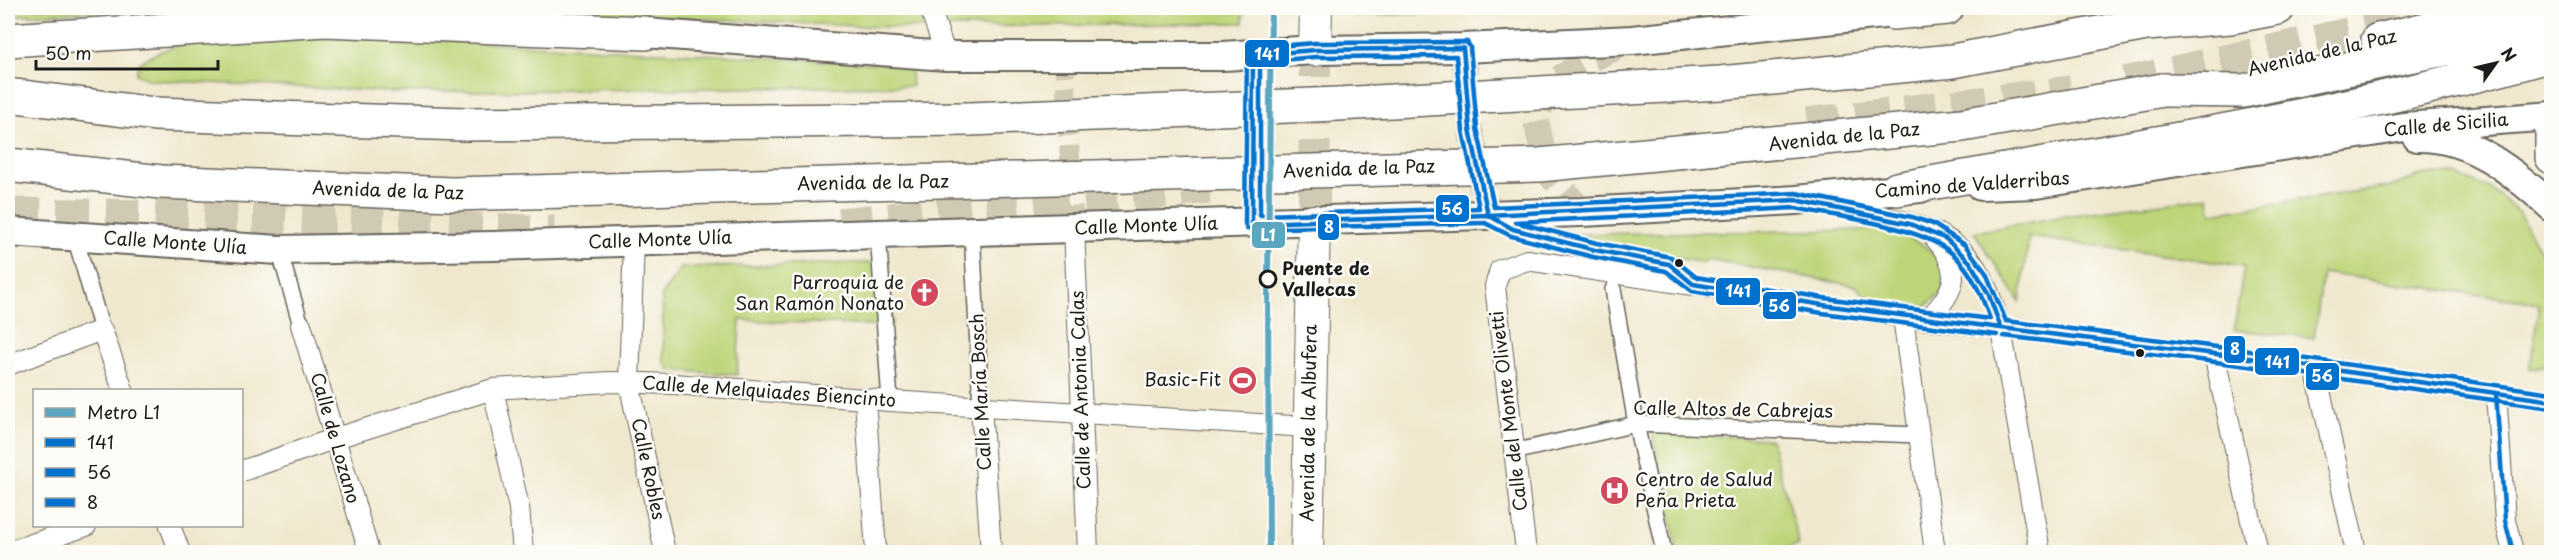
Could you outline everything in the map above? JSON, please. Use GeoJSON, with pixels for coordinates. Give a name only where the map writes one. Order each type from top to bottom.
{"type":"FeatureCollection","features":[{"type":"Feature","properties":{"kind":"highway"},"geometry":{"type":"LineString","coordinates":[[1893,13],[1945,8]]}},
{"type":"Feature","properties":{"kind":"highway"},"geometry":{"type":"LineString","coordinates":[[8,95],[155,114],[464,124],[970,119],[1338,104],[1720,83],[1953,62],[2146,24],[2198,8]]}},
{"type":"Feature","properties":{"kind":"highway"},"geometry":{"type":"LineString","coordinates":[[2146,24],[2230,17],[2278,8]]}},
{"type":"Feature","properties":{"kind":"highway","name":"Avenida de la Paz"},"geometry":{"type":"LineString","coordinates":[[8,165],[161,182],[452,194],[1539,165],[1962,125],[2163,90],[2518,8]]}},
{"type":"Feature","properties":{"kind":"highway"},"geometry":{"type":"LineString","coordinates":[[8,40],[325,20],[645,33]]}},
{"type":"Feature","properties":{"kind":"highway"},"geometry":{"type":"LineString","coordinates":[[2163,90],[2243,92],[2408,56],[2552,29]]}},
{"type":"Feature","properties":{"kind":"highway"},"geometry":{"type":"LineString","coordinates":[[1897,189],[2303,117],[2552,55]]}},
{"type":"Feature","properties":{"kind":"highway"},"geometry":{"type":"LineString","coordinates":[[2552,134],[2552,157]]}},
{"type":"Feature","properties":{"kind":"main road"},"geometry":{"type":"LineString","coordinates":[[1315,50],[1316,8]]}},
{"type":"Feature","properties":{"kind":"main road"},"geometry":{"type":"LineString","coordinates":[[645,33],[946,56],[1224,56],[1315,50],[1463,48],[1632,40],[1830,14],[1893,13]]}},
{"type":"Feature","properties":{"kind":"main road","name":"Calle de Sicilia"},"geometry":{"type":"LineString","coordinates":[[2340,138],[2404,127],[2552,116]]}},
{"type":"Feature","properties":{"kind":"main road"},"geometry":{"type":"LineString","coordinates":[[2340,138],[2424,136],[2465,146],[2504,166],[2552,207]]}},
{"type":"Feature","properties":{"kind":"main road","name":"Camino de Valderribas"},"geometry":{"type":"LineString","coordinates":[[1314,221],[1488,216],[1796,200],[1897,189],[2036,184],[2340,138]]}},
{"type":"Feature","properties":{"kind":"main road","name":"Calle Monte Ulía"},"geometry":{"type":"LineString","coordinates":[[8,232],[279,250],[1314,221]]}},
{"type":"Feature","properties":{"kind":"main road","name":"Avenida de la Albufera"},"geometry":{"type":"LineString","coordinates":[[1307,552],[1314,221]]}},
{"type":"Feature","properties":{"kind":"street"},"geometry":{"type":"LineString","coordinates":[[930,8],[946,56]]}},
{"type":"Feature","properties":{"kind":"street"},"geometry":{"type":"LineString","coordinates":[[1796,200],[1925,227],[1949,240],[1967,257],[1990,293],[2001,329],[2040,552]]}},
{"type":"Feature","properties":{"kind":"street"},"geometry":{"type":"LineString","coordinates":[[1488,216],[1513,229],[1595,250],[1669,264],[1693,284],[1903,317],[2214,354],[2552,401]]}},
{"type":"Feature","properties":{"kind":"street"},"geometry":{"type":"LineString","coordinates":[[1925,227],[1946,251],[1952,265],[1953,281],[1945,302],[1928,319]]}},
{"type":"Feature","properties":{"kind":"street","name":"Calle de Antonia Calas"},"geometry":{"type":"LineString","coordinates":[[1074,228],[1088,552]]}},
{"type":"Feature","properties":{"kind":"street","name":"Calle María Bosch"},"geometry":{"type":"LineString","coordinates":[[972,231],[991,552]]}},
{"type":"Feature","properties":{"kind":"street"},"geometry":{"type":"LineString","coordinates":[[878,233],[890,401]]}},
{"type":"Feature","properties":{"kind":"street"},"geometry":{"type":"LineString","coordinates":[[75,237],[102,330],[123,389]]}},
{"type":"Feature","properties":{"kind":"street","name":"Calle Robles"},"geometry":{"type":"LineString","coordinates":[[634,241],[629,382],[665,552]]}},
{"type":"Feature","properties":{"kind":"street"},"geometry":{"type":"LineString","coordinates":[[279,250],[302,324]]}},
{"type":"Feature","properties":{"kind":"street","name":"Calle del Monte Olivetti"},"geometry":{"type":"LineString","coordinates":[[1526,552],[1495,286],[1500,270],[1527,260],[1693,284]]}},
{"type":"Feature","properties":{"kind":"street"},"geometry":{"type":"LineString","coordinates":[[1612,290],[1636,424],[1664,552]]}},
{"type":"Feature","properties":{"kind":"street"},"geometry":{"type":"LineString","coordinates":[[1903,317],[1935,552]]}},
{"type":"Feature","properties":{"kind":"street","name":"Calle de Lozano"},"geometry":{"type":"LineString","coordinates":[[302,324],[369,552]]}},
{"type":"Feature","properties":{"kind":"street"},"geometry":{"type":"LineString","coordinates":[[8,365],[102,330]]}},
{"type":"Feature","properties":{"kind":"street"},"geometry":{"type":"LineString","coordinates":[[2214,354],[2258,552]]}},
{"type":"Feature","properties":{"kind":"street"},"geometry":{"type":"LineString","coordinates":[[2315,368],[2356,552]]}},
{"type":"Feature","properties":{"kind":"street","name":"Calle de Melquiades Biencinto"},"geometry":{"type":"LineString","coordinates":[[243,471],[336,438],[494,389],[629,382],[1308,427]]}},
{"type":"Feature","properties":{"kind":"street"},"geometry":{"type":"LineString","coordinates":[[2528,398],[2552,386]]}},
{"type":"Feature","properties":{"kind":"street"},"geometry":{"type":"LineString","coordinates":[[494,389],[519,508],[523,552]]}},
{"type":"Feature","properties":{"kind":"street"},"geometry":{"type":"LineString","coordinates":[[2496,393],[2505,520],[2513,552]]}},
{"type":"Feature","properties":{"kind":"street"},"geometry":{"type":"LineString","coordinates":[[865,399],[876,552]]}},
{"type":"Feature","properties":{"kind":"street","name":"Calle Altos de Cabrejas"},"geometry":{"type":"LineString","coordinates":[[1513,452],[1636,424],[1918,435]]}},
{"type":"Feature","properties":{"kind":"street"},"geometry":{"type":"LineString","coordinates":[[8,552],[80,527]]}},
{"type":"Feature","properties":{"kind":"street"},"geometry":{"type":"LineString","coordinates":[[171,527],[180,552]]}},
{"type":"Feature","properties":{"kind":"green space"},"geometry":{"type":"Polygon","coordinates":[[[8,8],[166,8],[8,16],[8,8]]]}},
{"type":"Feature","properties":{"kind":"green space"},"geometry":{"type":"Polygon","coordinates":[[[453,8],[1243,8],[1243,23],[905,28],[453,8]]]}},
{"type":"Feature","properties":{"kind":"green space"},"geometry":{"type":"Polygon","coordinates":[[[1354,8],[1578,8],[1354,16],[1354,8]]]}},
{"type":"Feature","properties":{"kind":"green space"},"geometry":{"type":"Polygon","coordinates":[[[274,36],[397,38],[910,65],[912,86],[395,92],[150,80],[136,74],[139,63],[154,54],[187,43],[274,36]]]}},
{"type":"Feature","properties":{"kind":"green space"},"geometry":{"type":"Polygon","coordinates":[[[2425,174],[2456,175],[2491,189],[2518,212],[2551,270],[2551,364],[2530,369],[2539,303],[2323,273],[2314,338],[2234,330],[2244,266],[2029,237],[2020,302],[1974,232],[2071,215],[2208,197],[2212,213],[2393,186],[2425,174]]]}},
{"type":"Feature","properties":{"kind":"green space"},"geometry":{"type":"Polygon","coordinates":[[[1525,226],[1577,234],[1872,230],[1900,234],[1923,245],[1940,260],[1946,273],[1943,291],[1927,305],[1911,309],[1871,302],[1856,286],[1707,259],[1703,263],[1524,228],[1525,226]]]}},
{"type":"Feature","properties":{"kind":"green space"},"geometry":{"type":"Polygon","coordinates":[[[888,262],[892,324],[876,326],[740,320],[737,375],[670,370],[664,361],[662,294],[681,268],[888,262]]]}},
{"type":"Feature","properties":{"kind":"green space"},"geometry":{"type":"Polygon","coordinates":[[[1652,432],[1771,439],[1799,545],[1769,552],[1678,552],[1652,432]]]}},
{"type":"Feature","properties":{"kind":"tunnel"},"geometry":{"type":"LineString","coordinates":[[2125,83],[2408,21]]}},
{"type":"Feature","properties":{"kind":"tunnel"},"geometry":{"type":"LineString","coordinates":[[1582,212],[1547,171],[1536,120],[1548,85],[1591,59],[1629,42]]}},
{"type":"Feature","properties":{"kind":"tunnel"},"geometry":{"type":"LineString","coordinates":[[1463,48],[1470,129],[1488,216]]}},
{"type":"Feature","properties":{"kind":"tunnel"},"geometry":{"type":"LineString","coordinates":[[1314,221],[1315,50]]}},
{"type":"Feature","properties":{"kind":"tunnel"},"geometry":{"type":"LineString","coordinates":[[1064,56],[1074,228]]}},
{"type":"Feature","properties":{"kind":"tunnel"},"geometry":{"type":"LineString","coordinates":[[1807,124],[2071,92]]}},
{"type":"Feature","properties":{"kind":"tunnel"},"geometry":{"type":"LineString","coordinates":[[840,224],[1209,187]]}},
{"type":"Feature","properties":{"kind":"tunnel"},"geometry":{"type":"LineString","coordinates":[[8,214],[152,216],[554,232]]}},
{"type":"Feature","properties":{"kind":"metro line","name":"L1"},"geometry":{"type":"LineString","coordinates":[[1269,552],[1268,279],[1271,8]]}},
{"type":"Feature","properties":{"kind":"transit line","name":"8"},"geometry":{"type":"LineString","coordinates":[[1485,223],[1247,229],[1245,223],[1247,51],[1252,48],[1315,43],[1467,42],[1470,47],[1477,128],[1494,207]]}},
{"type":"Feature","properties":{"kind":"transit line","name":"141"},"geometry":{"type":"LineString","coordinates":[[1463,48],[1470,129],[1488,215],[1252,223],[1253,55],[1315,50],[1463,48]]}},
{"type":"Feature","properties":{"kind":"transit line","name":"56"},"geometry":{"type":"LineString","coordinates":[[1456,56],[1463,131],[1479,208],[1260,215],[1260,62],[1315,57],[1456,56]]}},
{"type":"Feature","properties":{"kind":"transit line","name":"56"},"geometry":{"type":"LineString","coordinates":[[1494,207],[1796,193],[1912,217],[1933,224],[1965,245],[1986,273],[2006,321]]}},
{"type":"Feature","properties":{"kind":"transit line","name":"141"},"geometry":{"type":"LineString","coordinates":[[1488,215],[1796,200],[1910,224],[1946,239],[1970,262],[1988,293],[2001,328]]}},
{"type":"Feature","properties":{"kind":"transit line","name":"8"},"geometry":{"type":"LineString","coordinates":[[1795,208],[1879,224],[1940,245],[1954,255],[1966,269],[1980,293],[1990,319],[1824,298],[1696,277],[1671,257],[1597,243],[1515,222],[1795,208]]}},
{"type":"Feature","properties":{"kind":"transit line","name":"141"},"geometry":{"type":"LineString","coordinates":[[1488,215],[1513,229],[1595,250],[1669,264],[1693,284],[1823,305],[2001,328]]}},
{"type":"Feature","properties":{"kind":"transit line","name":"56"},"geometry":{"type":"LineString","coordinates":[[1485,223],[1511,236],[1593,257],[1666,271],[1692,291],[1822,313],[1997,335]]}},
{"type":"Feature","properties":{"kind":"transit line","name":"8"},"geometry":{"type":"LineString","coordinates":[[2006,321],[2258,352],[2552,393]]}},
{"type":"Feature","properties":{"kind":"transit line","name":"141"},"geometry":{"type":"LineString","coordinates":[[2001,328],[2257,359],[2552,401]]}},
{"type":"Feature","properties":{"kind":"transit line","name":"56"},"geometry":{"type":"LineString","coordinates":[[2004,336],[2256,367],[2551,408]]}},
{"type":"Feature","properties":{"kind":"transit line","name":"141"},"geometry":{"type":"LineString","coordinates":[[2496,393],[2505,520],[2513,552]]}},
{"type":"Feature","properties":{"kind":"place","name":"Puente de Vallecas"},"geometry":{"type":"Point","coordinates":[1268,279]}},
{"type":"Feature","properties":{"kind":"place","name":"Parroquia de San Ramón Nonato"},"geometry":{"type":"Point","coordinates":[925,293]}},
{"type":"Feature","properties":{"kind":"place","name":"Basic-Fit"},"geometry":{"type":"Point","coordinates":[1242,380]}},
{"type":"Feature","properties":{"kind":"place","name":"Centro de Salud Peña Prieta"},"geometry":{"type":"Point","coordinates":[1614,490]}}]}
